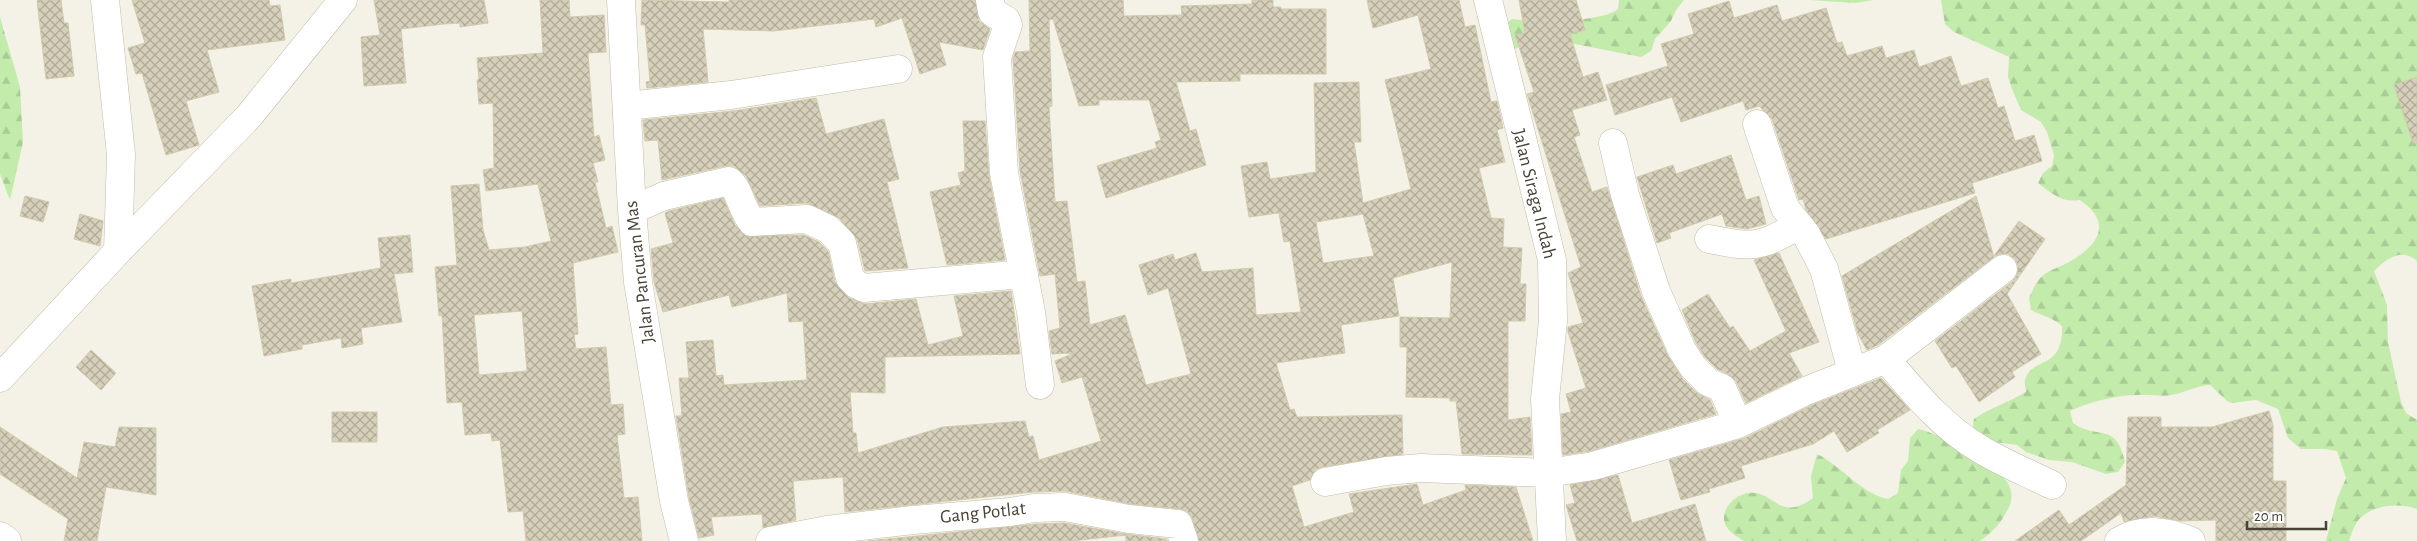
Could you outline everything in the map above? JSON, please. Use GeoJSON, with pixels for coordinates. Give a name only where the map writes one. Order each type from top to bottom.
{"type":"FeatureCollection","features":[{"type":"Feature","properties":{"kind":"street"},"geometry":{"type":"LineString","coordinates":[[105,0],[121,155],[118,251]]}},
{"type":"Feature","properties":{"kind":"street"},"geometry":{"type":"LineString","coordinates":[[0,378],[118,251],[249,116],[343,0]]}},
{"type":"Feature","properties":{"kind":"street","name":"Jalan Pancuran Mas"},"geometry":{"type":"LineString","coordinates":[[621,0],[632,210],[638,282],[674,501],[684,541]]}},
{"type":"Feature","properties":{"kind":"street"},"geometry":{"type":"LineString","coordinates":[[990,0],[992,12],[1006,20],[1008,25],[997,57],[1004,173],[1031,312],[1040,385]]}},
{"type":"Feature","properties":{"kind":"street","name":"Jalan Siraga Indah"},"geometry":{"type":"LineString","coordinates":[[1488,0],[1513,109],[1552,260],[1553,320],[1545,398],[1552,541]]}},
{"type":"Feature","properties":{"kind":"street"},"geometry":{"type":"LineString","coordinates":[[627,106],[731,95],[898,69]]}},
{"type":"Feature","properties":{"kind":"street"},"geometry":{"type":"LineString","coordinates":[[1757,124],[1784,208],[1799,225],[1824,269],[1852,371]]}},
{"type":"Feature","properties":{"kind":"street"},"geometry":{"type":"LineString","coordinates":[[1613,143],[1630,213],[1656,291],[1682,350],[1705,380],[1722,388],[1738,424]]}},
{"type":"Feature","properties":{"kind":"street"},"geometry":{"type":"LineString","coordinates":[[632,210],[664,196],[729,181],[733,184],[742,209],[752,222],[807,219],[828,229],[842,243],[850,278],[864,288],[1024,274]]}},
{"type":"Feature","properties":{"kind":"street"},"geometry":{"type":"LineString","coordinates":[[1709,239],[1736,246],[1756,245],[1773,240],[1799,225]]}},
{"type":"Feature","properties":{"kind":"street"},"geometry":{"type":"LineString","coordinates":[[1326,482],[1386,471],[1421,468],[1548,473],[1593,466],[1738,424],[1852,371],[1886,359],[2003,269]]}},
{"type":"Feature","properties":{"kind":"street"},"geometry":{"type":"LineString","coordinates":[[1886,359],[1929,410],[1955,432],[1980,449],[2052,485]]}},
{"type":"Feature","properties":{"kind":"street","name":"Gang Potlat"},"geometry":{"type":"LineString","coordinates":[[770,541],[828,530],[913,520],[998,514],[1034,508],[1065,508],[1129,520],[1178,524],[1184,541]]}},
{"type":"Feature","properties":{"kind":"street"},"geometry":{"type":"LineString","coordinates":[[2119,541],[2138,532],[2158,531],[2191,541]]}},
{"type":"Feature","properties":{"kind":"street"},"geometry":{"type":"LineString","coordinates":[[0,536],[7,541]]}},
{"type":"Feature","properties":{"kind":"green space"},"geometry":{"type":"Polygon","coordinates":[[[1619,0],[1684,0],[1676,10],[1671,21],[1655,39],[1651,51],[1641,57],[1539,37],[1515,49],[1511,45],[1507,23],[1512,19],[1551,21],[1597,17],[1618,9],[1619,0]]]}},
{"type":"Feature","properties":{"kind":"green space"},"geometry":{"type":"Polygon","coordinates":[[[1809,0],[1873,0],[1855,3],[1809,0]]]}},
{"type":"Feature","properties":{"kind":"green space"},"geometry":{"type":"Polygon","coordinates":[[[1941,0],[2417,0],[2417,261],[2406,255],[2394,256],[2374,271],[2387,305],[2388,342],[2401,402],[2406,413],[2417,420],[2417,509],[2402,506],[2385,506],[2362,516],[2353,529],[2349,541],[2326,541],[2337,499],[2346,478],[2337,451],[2301,449],[2288,438],[2278,409],[2256,400],[2232,403],[2227,401],[2210,385],[2172,395],[2130,395],[2112,398],[2094,402],[2070,411],[2073,423],[2091,431],[2112,436],[2117,441],[2125,462],[2118,472],[2106,474],[2072,462],[2049,460],[2026,452],[2017,445],[1994,442],[1972,431],[1974,419],[2026,392],[2025,381],[2028,373],[2053,356],[2058,350],[2062,326],[2031,310],[2029,298],[2040,278],[2051,270],[2071,261],[2089,247],[2095,240],[2099,224],[2090,208],[2080,200],[2062,199],[2038,183],[2043,173],[2052,166],[2054,155],[2047,132],[2041,122],[2021,110],[2008,77],[2009,57],[1954,32],[1945,24],[1941,0]]]}},
{"type":"Feature","properties":{"kind":"green space"},"geometry":{"type":"Polygon","coordinates":[[[0,17],[20,87],[23,142],[10,200],[0,174],[0,17]]]}},
{"type":"Feature","properties":{"kind":"green space"},"geometry":{"type":"Polygon","coordinates":[[[1918,429],[1943,439],[1984,462],[2007,482],[2011,490],[2008,509],[1996,527],[1980,541],[1744,541],[1732,533],[1726,526],[1724,515],[1726,510],[1733,500],[1743,494],[1758,493],[1784,507],[1802,505],[1813,498],[1811,476],[1817,454],[1860,486],[1888,499],[1898,493],[1901,470],[1908,461],[1910,438],[1918,429]]]}},
{"type":"Feature","properties":{"kind":"building"},"geometry":{"type":"Polygon","coordinates":[[[37,0],[61,0],[64,23],[68,23],[74,76],[46,79],[37,0]]]}},
{"type":"Feature","properties":{"kind":"building"},"geometry":{"type":"Polygon","coordinates":[[[132,0],[269,0],[270,6],[280,5],[285,40],[207,50],[219,92],[186,101],[199,145],[166,155],[142,73],[136,74],[128,48],[145,43],[132,0]]]}},
{"type":"Feature","properties":{"kind":"building"},"geometry":{"type":"Polygon","coordinates":[[[374,0],[484,0],[488,23],[460,27],[460,23],[401,29],[406,83],[364,86],[361,37],[380,35],[374,0]]]}},
{"type":"Feature","properties":{"kind":"building"},"geometry":{"type":"Polygon","coordinates":[[[540,0],[569,0],[570,17],[604,15],[606,52],[588,53],[594,137],[599,135],[605,160],[593,163],[598,182],[595,182],[606,228],[612,226],[618,252],[573,263],[578,334],[574,335],[576,349],[606,347],[611,405],[623,404],[625,434],[617,435],[624,498],[638,497],[642,541],[526,541],[523,511],[508,512],[500,440],[492,441],[491,433],[465,435],[462,402],[447,403],[442,315],[439,316],[435,267],[457,265],[451,186],[479,184],[483,230],[489,250],[525,247],[551,241],[538,184],[486,191],[483,170],[494,168],[493,103],[479,104],[477,58],[543,53],[540,0]],[[522,311],[474,315],[479,375],[527,371],[522,311]]]}},
{"type":"Feature","properties":{"kind":"building"},"geometry":{"type":"Polygon","coordinates":[[[642,0],[729,2],[729,0],[975,0],[979,21],[990,29],[983,50],[939,42],[946,65],[920,74],[902,18],[876,27],[874,19],[774,31],[703,29],[708,82],[647,88],[646,82],[650,81],[645,25],[641,25],[642,0]]]}},
{"type":"Feature","properties":{"kind":"building"},"geometry":{"type":"Polygon","coordinates":[[[1029,0],[1123,0],[1124,16],[1182,15],[1181,6],[1252,4],[1252,0],[1273,0],[1273,7],[1281,7],[1281,9],[1326,9],[1326,74],[1240,74],[1240,81],[1176,82],[1190,131],[1196,129],[1206,165],[1106,198],[1097,166],[1157,148],[1155,142],[1161,140],[1149,100],[1099,100],[1099,105],[1079,106],[1053,19],[1049,20],[1052,106],[1049,107],[1055,202],[1067,201],[1077,282],[1085,281],[1090,325],[1125,315],[1146,385],[1191,374],[1168,288],[1148,295],[1139,265],[1173,254],[1175,260],[1196,253],[1202,272],[1253,268],[1256,315],[1301,312],[1290,241],[1284,242],[1279,213],[1249,217],[1241,166],[1267,162],[1270,179],[1316,172],[1314,83],[1359,82],[1361,142],[1354,142],[1363,203],[1411,189],[1385,80],[1431,69],[1418,15],[1373,28],[1367,0],[1459,0],[1465,27],[1475,25],[1491,102],[1497,101],[1503,128],[1497,130],[1505,162],[1479,168],[1491,218],[1504,219],[1503,247],[1522,248],[1520,284],[1526,284],[1525,321],[1508,321],[1508,420],[1530,417],[1532,455],[1462,454],[1456,401],[1450,401],[1450,398],[1406,397],[1407,347],[1400,347],[1400,317],[1450,318],[1452,262],[1393,278],[1399,316],[1341,325],[1345,353],[1276,363],[1290,410],[1294,409],[1297,417],[1402,415],[1403,454],[1322,467],[1315,470],[1310,480],[1292,486],[1304,527],[1354,512],[1349,494],[1417,484],[1423,505],[1466,490],[1465,485],[1516,487],[1533,541],[1199,541],[1192,518],[1187,511],[1131,504],[1065,491],[1033,492],[845,512],[843,477],[793,481],[796,520],[763,528],[762,514],[711,517],[714,535],[699,538],[689,498],[676,416],[682,416],[679,378],[689,378],[686,342],[713,340],[716,376],[723,375],[724,385],[807,380],[803,321],[789,322],[787,293],[732,307],[729,295],[663,312],[654,282],[651,249],[673,243],[665,213],[669,211],[723,198],[735,225],[746,236],[804,235],[819,242],[828,251],[835,282],[849,298],[865,304],[916,299],[928,345],[963,336],[954,296],[1011,291],[1020,354],[885,357],[885,393],[850,392],[853,433],[856,433],[858,453],[943,427],[1025,421],[1029,437],[1033,436],[1039,460],[1101,441],[1082,377],[1062,383],[1055,361],[1074,353],[1052,354],[1049,331],[1060,328],[1055,274],[1040,276],[1020,171],[1013,59],[1015,52],[1030,51],[1029,0]],[[1363,214],[1316,222],[1323,263],[1374,256],[1363,214]]]}},
{"type":"Feature","properties":{"kind":"building"},"geometry":{"type":"Polygon","coordinates":[[[1519,0],[1576,0],[1585,30],[1570,34],[1583,77],[1598,72],[1607,100],[1572,110],[1580,135],[1574,137],[1592,192],[1607,187],[1641,296],[1668,356],[1682,378],[1697,393],[1710,400],[1716,414],[1590,451],[1563,455],[1561,414],[1571,412],[1566,394],[1586,388],[1568,332],[1568,327],[1583,323],[1568,273],[1581,267],[1527,94],[1534,92],[1515,35],[1525,33],[1519,0]]]}},
{"type":"Feature","properties":{"kind":"building"},"geometry":{"type":"Polygon","coordinates":[[[1729,1],[1734,18],[1777,5],[1782,21],[1826,8],[1837,43],[1842,42],[1847,56],[1882,46],[1886,58],[1914,50],[1919,67],[1951,56],[1961,86],[1988,78],[1998,108],[2004,106],[2015,141],[2034,135],[2042,161],[1972,183],[1975,193],[1826,239],[1806,210],[1803,199],[1799,200],[1772,119],[1759,106],[1746,110],[1743,101],[1681,122],[1672,97],[1615,115],[1606,85],[1668,66],[1661,44],[1694,34],[1688,14],[1729,1]]]}},
{"type":"Feature","properties":{"kind":"building"},"geometry":{"type":"Polygon","coordinates":[[[2417,77],[2417,143],[2413,143],[2394,85],[2417,77]]]}},
{"type":"Feature","properties":{"kind":"building"},"geometry":{"type":"Polygon","coordinates":[[[816,98],[826,134],[884,119],[899,179],[887,182],[908,268],[865,271],[857,239],[839,218],[807,203],[760,206],[746,176],[734,166],[725,166],[662,180],[658,140],[645,141],[643,120],[733,111],[816,98]]]}},
{"type":"Feature","properties":{"kind":"building"},"geometry":{"type":"Polygon","coordinates":[[[963,121],[985,121],[989,176],[1005,260],[947,265],[930,192],[961,185],[958,173],[965,171],[963,121]]]}},
{"type":"Feature","properties":{"kind":"building"},"geometry":{"type":"Polygon","coordinates":[[[1731,155],[1746,200],[1759,196],[1766,224],[1747,229],[1726,226],[1722,214],[1669,233],[1671,238],[1657,243],[1637,177],[1673,165],[1676,174],[1731,155]]]}},
{"type":"Feature","properties":{"kind":"building"},"geometry":{"type":"Polygon","coordinates":[[[25,196],[49,202],[43,222],[20,216],[25,196]]]}},
{"type":"Feature","properties":{"kind":"building"},"geometry":{"type":"Polygon","coordinates":[[[1976,196],[1994,257],[1878,345],[1867,350],[1858,334],[1842,276],[1976,196]]]}},
{"type":"Feature","properties":{"kind":"building"},"geometry":{"type":"Polygon","coordinates":[[[80,214],[103,221],[100,246],[74,239],[80,214]]]}},
{"type":"Feature","properties":{"kind":"building"},"geometry":{"type":"Polygon","coordinates":[[[2019,221],[2045,239],[2007,294],[2041,354],[2012,372],[2015,377],[1979,402],[1956,366],[1952,368],[1935,341],[2013,281],[2017,275],[2018,266],[2015,259],[2008,254],[1994,256],[2019,221]]]}},
{"type":"Feature","properties":{"kind":"building"},"geometry":{"type":"Polygon","coordinates":[[[410,235],[413,272],[394,274],[402,322],[361,328],[363,344],[342,348],[341,338],[302,345],[302,349],[264,356],[252,286],[291,279],[291,283],[381,268],[378,238],[410,235]]]}},
{"type":"Feature","properties":{"kind":"building"},"geometry":{"type":"Polygon","coordinates":[[[1779,253],[1819,342],[1789,353],[1802,376],[1746,403],[1736,381],[1728,374],[1717,369],[1705,357],[1696,343],[1682,310],[1708,294],[1730,328],[1733,326],[1750,351],[1786,331],[1754,260],[1779,253]]]}},
{"type":"Feature","properties":{"kind":"building"},"geometry":{"type":"Polygon","coordinates":[[[91,350],[116,373],[101,390],[76,367],[91,350]]]}},
{"type":"Feature","properties":{"kind":"building"},"geometry":{"type":"Polygon","coordinates":[[[1881,378],[1910,410],[1877,430],[1879,433],[1847,452],[1834,431],[1813,444],[1741,466],[1745,478],[1709,489],[1710,492],[1681,500],[1669,460],[1745,438],[1812,405],[1881,378]]]}},
{"type":"Feature","properties":{"kind":"building"},"geometry":{"type":"Polygon","coordinates":[[[2269,411],[2273,425],[2273,481],[2286,481],[2286,541],[2216,541],[2216,520],[2180,521],[2154,516],[2124,522],[2121,513],[2081,541],[2015,541],[2059,510],[2069,525],[2126,485],[2128,417],[2161,417],[2161,427],[2212,427],[2269,411]]]}},
{"type":"Feature","properties":{"kind":"building"},"geometry":{"type":"Polygon","coordinates":[[[332,412],[377,412],[377,442],[332,442],[332,412]]]}},
{"type":"Feature","properties":{"kind":"building"},"geometry":{"type":"Polygon","coordinates":[[[0,427],[77,478],[84,442],[115,447],[119,427],[156,428],[156,495],[106,487],[97,541],[64,541],[68,519],[0,474],[0,427]]]}},
{"type":"Feature","properties":{"kind":"building"},"geometry":{"type":"Polygon","coordinates":[[[1618,475],[1632,523],[1695,504],[1706,541],[1577,541],[1566,505],[1575,503],[1570,485],[1618,475]]]}},
{"type":"Feature","properties":{"kind":"building"},"geometry":{"type":"Polygon","coordinates":[[[1064,523],[1167,539],[1167,541],[1126,541],[1126,535],[1072,541],[868,541],[1036,524],[1064,523]]]}}]}
